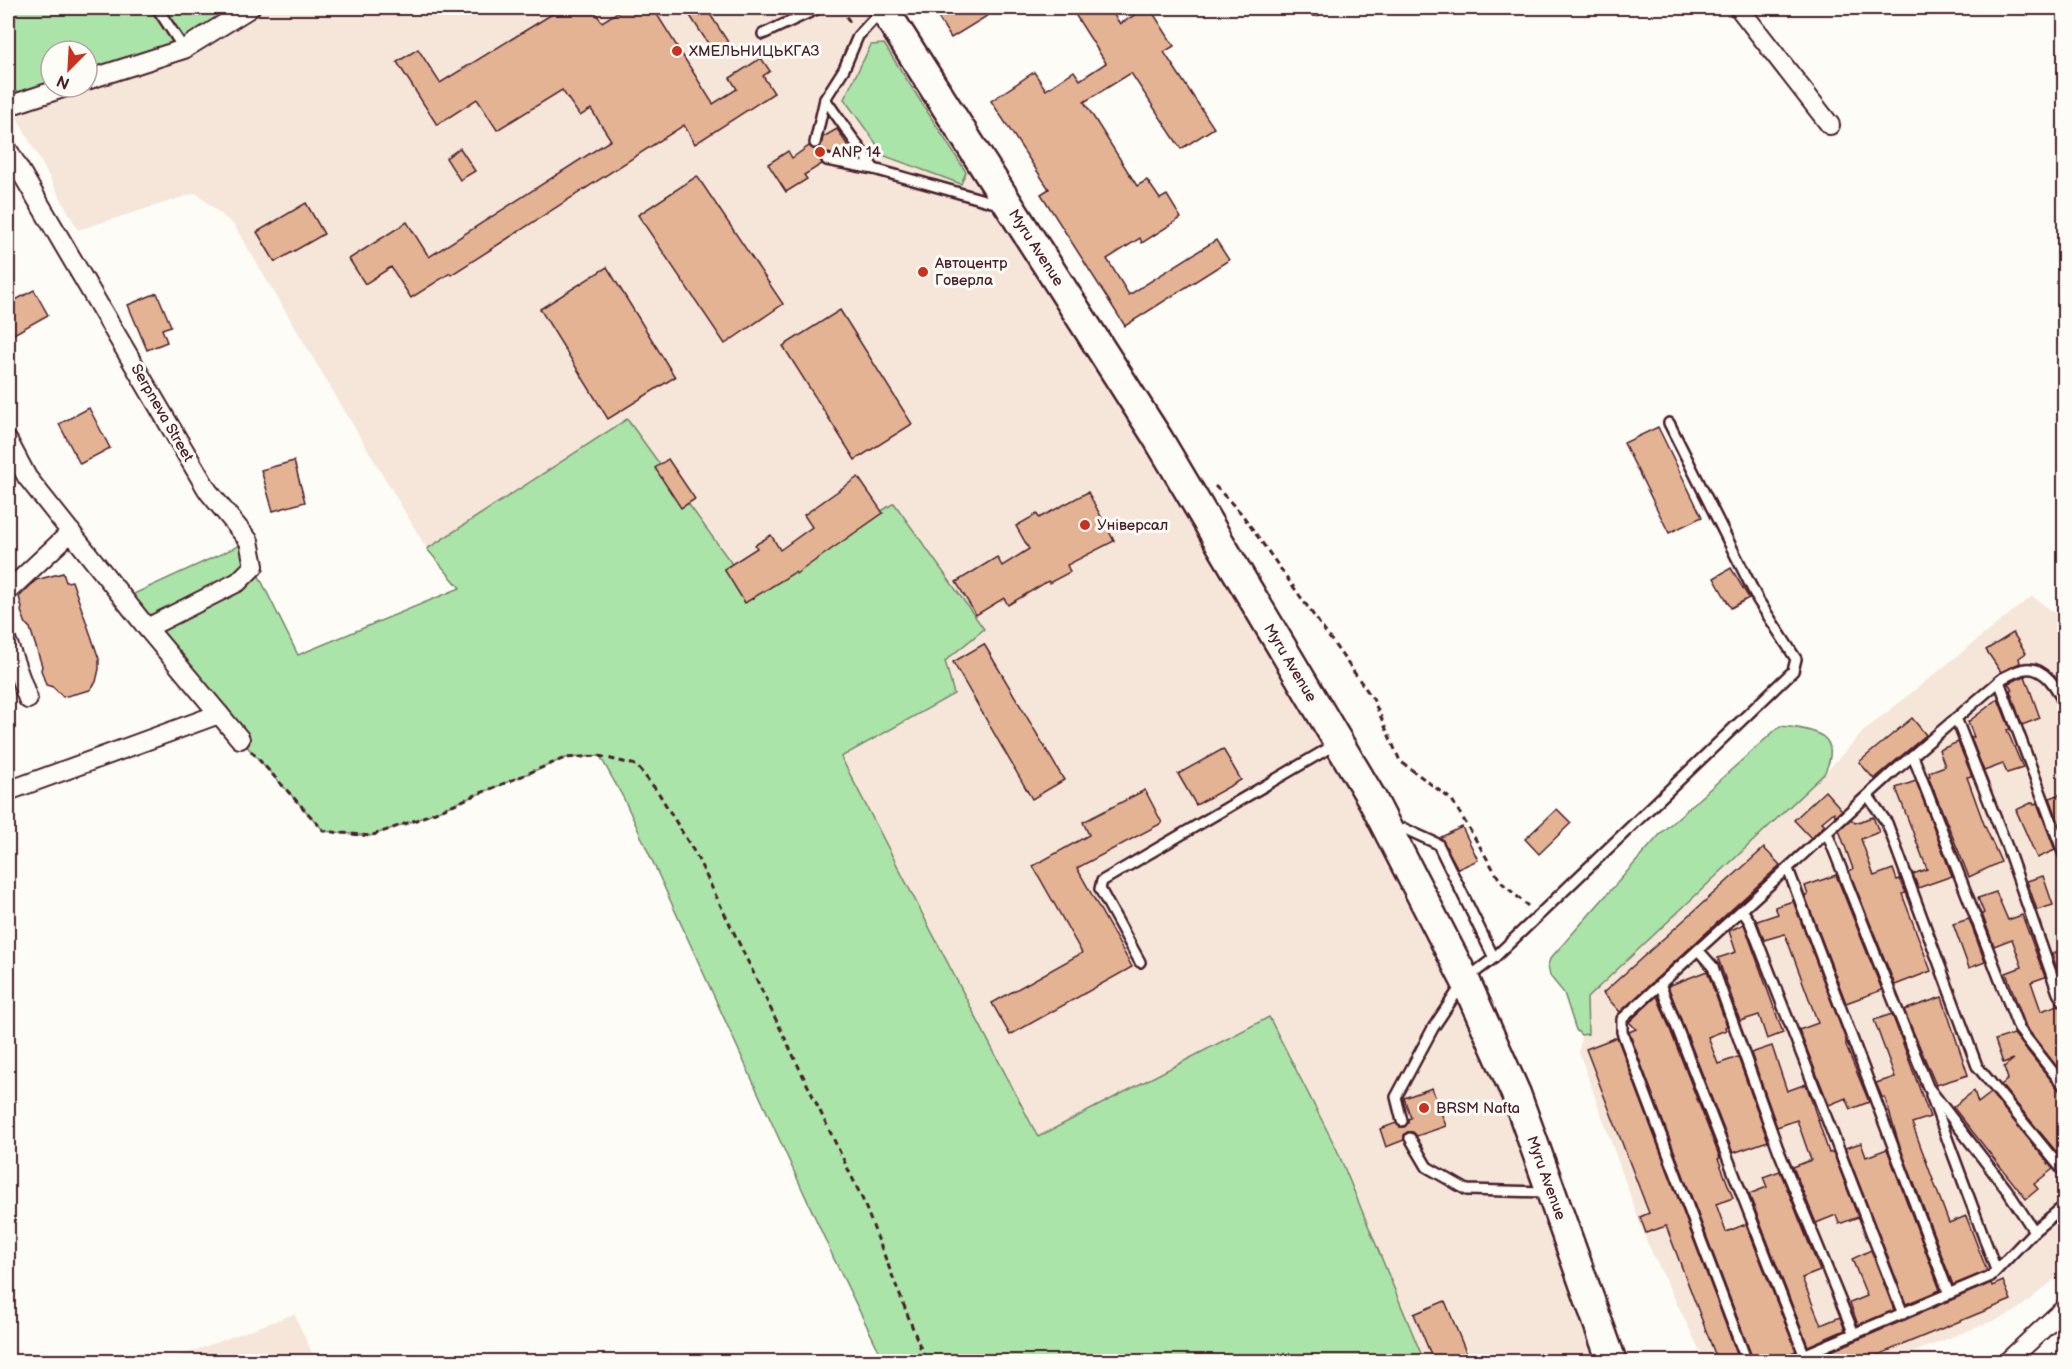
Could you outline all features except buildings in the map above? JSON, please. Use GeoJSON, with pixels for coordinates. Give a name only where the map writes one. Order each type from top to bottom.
{"type":"FeatureCollection","features":[{"type":"Feature","properties":{"kind":"main road","name":"Myru Avenue"},"geometry":{"type":"LineString","coordinates":[[883,8],[1157,437],[1338,742],[1391,836],[1465,980],[1516,1094],[1612,1362]]}},
{"type":"Feature","properties":{"kind":"street"},"geometry":{"type":"LineString","coordinates":[[99,76],[184,49],[250,8]]}},
{"type":"Feature","properties":{"kind":"street"},"geometry":{"type":"LineString","coordinates":[[1739,8],[1830,125]]}},
{"type":"Feature","properties":{"kind":"street"},"geometry":{"type":"LineString","coordinates":[[8,106],[39,96]]}},
{"type":"Feature","properties":{"kind":"street","name":"Serpneva Street"},"geometry":{"type":"LineString","coordinates":[[8,150],[208,490],[249,541],[254,566],[238,582],[147,628]]}},
{"type":"Feature","properties":{"kind":"street"},"geometry":{"type":"LineString","coordinates":[[8,441],[27,477],[147,628],[240,739]]}},
{"type":"Feature","properties":{"kind":"street"},"geometry":{"type":"LineString","coordinates":[[8,591],[71,532]]}},
{"type":"Feature","properties":{"kind":"street"},"geometry":{"type":"LineString","coordinates":[[8,644],[28,699]]}},
{"type":"Feature","properties":{"kind":"street"},"geometry":{"type":"LineString","coordinates":[[8,791],[219,714]]}},
{"type":"Feature","properties":{"kind":"street"},"geometry":{"type":"LineString","coordinates":[[2007,1362],[2064,1309]]}},
{"type":"Feature","properties":{"kind":"lane"},"geometry":{"type":"LineString","coordinates":[[157,8],[184,49]]}},
{"type":"Feature","properties":{"kind":"lane"},"geometry":{"type":"LineString","coordinates":[[763,34],[819,8]]}},
{"type":"Feature","properties":{"kind":"lane"},"geometry":{"type":"LineString","coordinates":[[815,143],[825,99],[844,69],[858,36],[883,8]]}},
{"type":"Feature","properties":{"kind":"lane"},"geometry":{"type":"LineString","coordinates":[[825,99],[874,169]]}},
{"type":"Feature","properties":{"kind":"lane"},"geometry":{"type":"LineString","coordinates":[[827,160],[874,169],[1010,207]]}},
{"type":"Feature","properties":{"kind":"lane"},"geometry":{"type":"LineString","coordinates":[[1402,1121],[1396,1097],[1433,1028],[1465,980],[1494,958],[1793,671],[1796,658],[1758,600],[1669,423]]}},
{"type":"Feature","properties":{"kind":"lane"},"geometry":{"type":"LineString","coordinates":[[1747,1362],[1622,1032],[1622,1019],[1827,832],[1999,681],[2023,669],[2032,669],[2045,674],[2059,690],[2064,705]]}},
{"type":"Feature","properties":{"kind":"lane"},"geometry":{"type":"LineString","coordinates":[[1999,681],[2064,855]]}},
{"type":"Feature","properties":{"kind":"lane"},"geometry":{"type":"LineString","coordinates":[[1956,718],[2007,847],[2058,993],[2064,1002]]}},
{"type":"Feature","properties":{"kind":"lane"},"geometry":{"type":"LineString","coordinates":[[1140,962],[1100,889],[1102,881],[1338,742]]}},
{"type":"Feature","properties":{"kind":"lane"},"geometry":{"type":"LineString","coordinates":[[1913,756],[2019,1029],[2064,1086]]}},
{"type":"Feature","properties":{"kind":"lane"},"geometry":{"type":"LineString","coordinates":[[1868,796],[1887,823],[1977,1066],[2064,1172]]}},
{"type":"Feature","properties":{"kind":"lane"},"geometry":{"type":"LineString","coordinates":[[1391,836],[1405,829],[1438,844],[1494,958]]}},
{"type":"Feature","properties":{"kind":"lane"},"geometry":{"type":"LineString","coordinates":[[1827,832],[1928,1087],[1996,1270]]}},
{"type":"Feature","properties":{"kind":"lane"},"geometry":{"type":"LineString","coordinates":[[1788,869],[1949,1294]]}},
{"type":"Feature","properties":{"kind":"lane"},"geometry":{"type":"LineString","coordinates":[[1742,910],[1750,922],[1903,1314]]}},
{"type":"Feature","properties":{"kind":"lane"},"geometry":{"type":"LineString","coordinates":[[1698,950],[1713,967],[1778,1149],[1854,1334]]}},
{"type":"Feature","properties":{"kind":"lane"},"geometry":{"type":"LineString","coordinates":[[1660,984],[1804,1354]]}},
{"type":"Feature","properties":{"kind":"lane"},"geometry":{"type":"LineString","coordinates":[[1928,1087],[2007,1190],[2034,1231]]}},
{"type":"Feature","properties":{"kind":"lane"},"geometry":{"type":"LineString","coordinates":[[1410,1138],[1427,1167],[1467,1190],[1551,1192]]}},
{"type":"Feature","properties":{"kind":"lane"},"geometry":{"type":"LineString","coordinates":[[1787,1362],[1991,1276],[2034,1231],[2064,1206]]}},
{"type":"Feature","properties":{"kind":"path"},"geometry":{"type":"LineString","coordinates":[[841,8],[858,36]]}},
{"type":"Feature","properties":{"kind":"path"},"geometry":{"type":"LineString","coordinates":[[1212,483],[1241,513],[1373,699],[1400,761],[1452,800],[1501,882],[1538,915]]}},
{"type":"Feature","properties":{"kind":"path"},"geometry":{"type":"LineString","coordinates":[[240,739],[324,831],[370,836],[416,820],[565,758],[599,756],[636,765],[658,792],[696,855],[744,951],[862,1198],[926,1362]]}},
{"type":"Feature","properties":{"kind":"shaded area"},"geometry":{"type":"Polygon","coordinates":[[[235,8],[873,8],[1149,442],[1364,804],[1508,1097],[1603,1361],[1424,1361],[1337,1150],[1269,1017],[1038,1137],[841,757],[954,694],[894,503],[753,593],[627,419],[427,549],[234,225],[196,193],[78,230],[8,101],[39,91],[39,99],[99,99],[99,81],[235,8]]]}},
{"type":"Feature","properties":{"kind":"shaded area"},"geometry":{"type":"Polygon","coordinates":[[[2032,596],[2064,620],[2064,1272],[2013,1313],[1891,1361],[1705,1361],[1646,1240],[1579,1052],[1581,1035],[1588,1033],[1587,998],[1824,774],[1865,730],[2032,596]]]}},
{"type":"Feature","properties":{"kind":"shaded area"},"geometry":{"type":"Polygon","coordinates":[[[294,1314],[316,1361],[166,1361],[294,1314]]]}},
{"type":"Feature","properties":{"kind":"green space"},"geometry":{"type":"Polygon","coordinates":[[[8,8],[235,8],[181,42],[99,68],[99,39],[39,39],[39,88],[8,98],[8,8]]]}},
{"type":"Feature","properties":{"kind":"green space"},"geometry":{"type":"Polygon","coordinates":[[[884,44],[966,172],[961,184],[885,156],[844,99],[871,45],[884,44]]]}},
{"type":"Feature","properties":{"kind":"green space"},"geometry":{"type":"Polygon","coordinates":[[[627,419],[753,593],[894,503],[984,629],[945,661],[954,694],[841,757],[1038,1137],[1269,1017],[1337,1150],[1424,1361],[884,1361],[834,1259],[624,799],[600,756],[565,758],[416,820],[370,836],[324,831],[240,739],[125,598],[249,541],[254,566],[298,655],[460,588],[427,549],[627,419]]]}},
{"type":"Feature","properties":{"kind":"green space"},"geometry":{"type":"Polygon","coordinates":[[[1780,726],[1814,732],[1828,742],[1829,761],[1824,774],[1587,998],[1588,1034],[1581,1035],[1576,1030],[1564,993],[1550,976],[1548,965],[1550,959],[1663,831],[1780,726]]]}},
{"type":"Feature","properties":{"kind":"place","name":"ХМЕЛЬНИЦЬКГАЗ"},"geometry":{"type":"Point","coordinates":[677,51]}},
{"type":"Feature","properties":{"kind":"place","name":"ANP 14"},"geometry":{"type":"Point","coordinates":[820,152]}},
{"type":"Feature","properties":{"kind":"place","name":"Автоцентр Говерла"},"geometry":{"type":"Point","coordinates":[923,272]}},
{"type":"Feature","properties":{"kind":"place","name":"Універсал"},"geometry":{"type":"Point","coordinates":[1085,525]}},
{"type":"Feature","properties":{"kind":"place","name":"BRSM Nafta"},"geometry":{"type":"Point","coordinates":[1424,1108]}}]}
